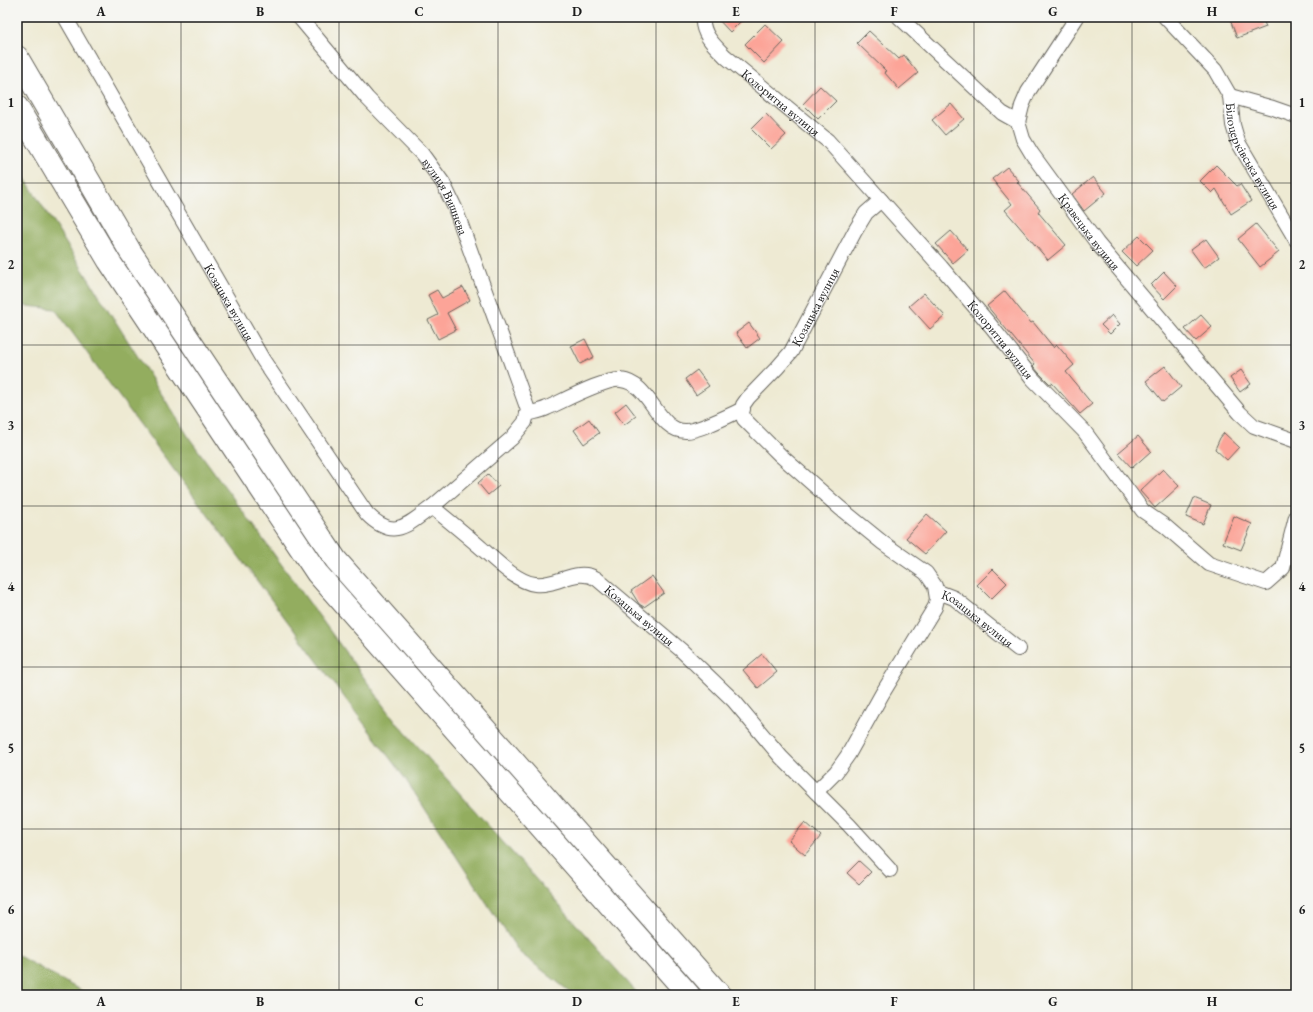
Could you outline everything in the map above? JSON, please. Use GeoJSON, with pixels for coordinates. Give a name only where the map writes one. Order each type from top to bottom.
{"type":"FeatureCollection","features":[{"type":"Feature","properties":{"kind":"highway"},"geometry":{"type":"LineString","coordinates":[[17,57],[130,251],[336,560],[720,995]]}},
{"type":"Feature","properties":{"kind":"highway"},"geometry":{"type":"LineString","coordinates":[[17,107],[109,261],[317,573],[690,995]]}},
{"type":"Feature","properties":{"kind":"street","name":"Козацька вулиця"},"geometry":{"type":"LineString","coordinates":[[65,17],[263,360],[367,514],[377,524],[389,528],[401,528],[432,507],[512,438],[525,422],[527,414]]}},
{"type":"Feature","properties":{"kind":"street","name":"вулиця Вишнева"},"geometry":{"type":"LineString","coordinates":[[299,17],[367,98],[422,154],[443,183],[455,208],[519,383],[528,410],[527,414]]}},
{"type":"Feature","properties":{"kind":"street","name":"Колоритна вулиця"},"geometry":{"type":"LineString","coordinates":[[703,17],[702,23],[712,44],[828,141],[941,267],[1033,379],[1084,431],[1144,511],[1165,526],[1209,564],[1266,583],[1283,568],[1296,517]]}},
{"type":"Feature","properties":{"kind":"street"},"geometry":{"type":"LineString","coordinates":[[899,17],[1002,113],[1018,122],[1022,106],[1028,92],[1077,17]]}},
{"type":"Feature","properties":{"kind":"street","name":"Білоцерківська вулиця"},"geometry":{"type":"LineString","coordinates":[[1165,17],[1215,70],[1230,96],[1233,125],[1238,142],[1296,240]]}},
{"type":"Feature","properties":{"kind":"street"},"geometry":{"type":"LineString","coordinates":[[1230,96],[1296,116]]}},
{"type":"Feature","properties":{"kind":"street","name":"Кравецька вулиця"},"geometry":{"type":"LineString","coordinates":[[1018,122],[1022,139],[1097,243],[1240,413],[1254,426],[1293,439]]}},
{"type":"Feature","properties":{"kind":"street","name":"Козацька вулиця"},"geometry":{"type":"LineString","coordinates":[[816,792],[836,772],[848,755],[882,694],[935,607],[937,600],[936,591],[935,586],[926,574],[883,543],[840,508],[780,455],[744,419],[742,413],[743,405],[748,398],[791,352],[854,231],[866,213],[881,200]]}},
{"type":"Feature","properties":{"kind":"street"},"geometry":{"type":"LineString","coordinates":[[527,414],[546,409],[608,382],[621,380],[633,384],[641,390],[669,425],[677,430],[694,430],[743,409]]}},
{"type":"Feature","properties":{"kind":"street","name":"Козацька вулиця"},"geometry":{"type":"LineString","coordinates":[[432,507],[508,570],[526,582],[535,584],[550,583],[582,574],[590,575],[597,579],[681,650],[734,701],[781,757],[890,870]]}},
{"type":"Feature","properties":{"kind":"street","name":"Козацька вулиця"},"geometry":{"type":"LineString","coordinates":[[936,591],[954,598],[1018,649]]}},
{"type":"Feature","properties":{"kind":"green space"},"geometry":{"type":"Polygon","coordinates":[[[17,166],[190,439],[397,723],[639,995],[574,995],[519,952],[404,777],[55,309],[17,305],[17,166]]]}},
{"type":"Feature","properties":{"kind":"green space"},"geometry":{"type":"Polygon","coordinates":[[[17,955],[89,995],[17,995],[17,955]]]}},
{"type":"Feature","properties":{"kind":"building"},"geometry":{"type":"Polygon","coordinates":[[[716,17],[745,17],[730,32],[716,17]]]}},
{"type":"Feature","properties":{"kind":"building"},"geometry":{"type":"Polygon","coordinates":[[[1229,17],[1262,17],[1266,27],[1237,38],[1229,17]]]}},
{"type":"Feature","properties":{"kind":"building"},"geometry":{"type":"Polygon","coordinates":[[[765,24],[784,42],[764,63],[745,44],[765,24]]]}},
{"type":"Feature","properties":{"kind":"building"},"geometry":{"type":"Polygon","coordinates":[[[869,31],[899,59],[904,55],[918,73],[899,89],[884,72],[886,71],[857,43],[869,31]]]}},
{"type":"Feature","properties":{"kind":"building"},"geometry":{"type":"Polygon","coordinates":[[[820,86],[836,101],[818,119],[803,104],[820,86]]]}},
{"type":"Feature","properties":{"kind":"building"},"geometry":{"type":"Polygon","coordinates":[[[951,104],[964,119],[945,135],[932,120],[951,104]]]}},
{"type":"Feature","properties":{"kind":"building"},"geometry":{"type":"Polygon","coordinates":[[[766,114],[786,135],[771,149],[751,129],[766,114]]]}},
{"type":"Feature","properties":{"kind":"building"},"geometry":{"type":"Polygon","coordinates":[[[1216,165],[1237,186],[1240,184],[1251,201],[1231,214],[1216,189],[1212,193],[1200,181],[1216,165]]]}},
{"type":"Feature","properties":{"kind":"building"},"geometry":{"type":"Polygon","coordinates":[[[1007,167],[1019,181],[1017,182],[1040,209],[1038,212],[1066,245],[1048,260],[1005,210],[1012,204],[992,179],[1007,167]]]}},
{"type":"Feature","properties":{"kind":"building"},"geometry":{"type":"Polygon","coordinates":[[[1093,177],[1106,193],[1084,211],[1072,194],[1093,177]]]}},
{"type":"Feature","properties":{"kind":"building"},"geometry":{"type":"Polygon","coordinates":[[[1256,224],[1279,252],[1260,267],[1238,239],[1256,224]]]}},
{"type":"Feature","properties":{"kind":"building"},"geometry":{"type":"Polygon","coordinates":[[[951,231],[968,250],[953,263],[936,244],[951,231]]]}},
{"type":"Feature","properties":{"kind":"building"},"geometry":{"type":"Polygon","coordinates":[[[1139,236],[1153,250],[1136,266],[1122,252],[1139,236]]]}},
{"type":"Feature","properties":{"kind":"building"},"geometry":{"type":"Polygon","coordinates":[[[1206,239],[1219,257],[1204,268],[1191,250],[1206,239]]]}},
{"type":"Feature","properties":{"kind":"building"},"geometry":{"type":"Polygon","coordinates":[[[1164,272],[1177,286],[1164,299],[1151,285],[1164,272]]]}},
{"type":"Feature","properties":{"kind":"building"},"geometry":{"type":"Polygon","coordinates":[[[463,287],[470,300],[447,313],[456,330],[438,339],[428,320],[438,315],[428,295],[437,290],[442,298],[463,287]]]}},
{"type":"Feature","properties":{"kind":"building"},"geometry":{"type":"Polygon","coordinates":[[[1005,291],[1054,348],[1057,345],[1074,365],[1066,372],[1092,404],[1080,414],[1052,383],[1050,384],[1039,373],[1033,366],[1035,364],[987,306],[1005,291]]]}},
{"type":"Feature","properties":{"kind":"building"},"geometry":{"type":"Polygon","coordinates":[[[924,293],[945,316],[930,329],[909,306],[924,293]]]}},
{"type":"Feature","properties":{"kind":"building"},"geometry":{"type":"Polygon","coordinates":[[[1112,315],[1120,324],[1110,334],[1101,325],[1112,315]]]}},
{"type":"Feature","properties":{"kind":"building"},"geometry":{"type":"Polygon","coordinates":[[[1201,315],[1212,327],[1196,341],[1185,329],[1201,315]]]}},
{"type":"Feature","properties":{"kind":"building"},"geometry":{"type":"Polygon","coordinates":[[[749,323],[760,338],[747,348],[736,333],[749,323]]]}},
{"type":"Feature","properties":{"kind":"building"},"geometry":{"type":"Polygon","coordinates":[[[585,339],[594,357],[580,364],[571,346],[585,339]]]}},
{"type":"Feature","properties":{"kind":"building"},"geometry":{"type":"Polygon","coordinates":[[[1165,366],[1181,387],[1163,402],[1146,381],[1165,366]]]}},
{"type":"Feature","properties":{"kind":"building"},"geometry":{"type":"Polygon","coordinates":[[[697,370],[709,386],[696,395],[685,379],[697,370]]]}},
{"type":"Feature","properties":{"kind":"building"},"geometry":{"type":"Polygon","coordinates":[[[1241,370],[1251,384],[1240,392],[1230,378],[1241,370]]]}},
{"type":"Feature","properties":{"kind":"building"},"geometry":{"type":"Polygon","coordinates":[[[626,403],[636,416],[624,425],[615,412],[626,403]]]}},
{"type":"Feature","properties":{"kind":"building"},"geometry":{"type":"Polygon","coordinates":[[[589,419],[599,433],[584,444],[574,430],[589,419]]]}},
{"type":"Feature","properties":{"kind":"building"},"geometry":{"type":"Polygon","coordinates":[[[1224,433],[1239,447],[1227,460],[1215,449],[1224,433]]]}},
{"type":"Feature","properties":{"kind":"building"},"geometry":{"type":"Polygon","coordinates":[[[1138,436],[1151,451],[1132,468],[1118,453],[1138,436]]]}},
{"type":"Feature","properties":{"kind":"building"},"geometry":{"type":"Polygon","coordinates":[[[1163,469],[1179,486],[1155,508],[1140,491],[1163,469]]]}},
{"type":"Feature","properties":{"kind":"building"},"geometry":{"type":"Polygon","coordinates":[[[488,474],[499,486],[488,495],[478,483],[488,474]]]}},
{"type":"Feature","properties":{"kind":"building"},"geometry":{"type":"Polygon","coordinates":[[[1194,498],[1211,505],[1203,524],[1186,517],[1194,498]]]}},
{"type":"Feature","properties":{"kind":"building"},"geometry":{"type":"Polygon","coordinates":[[[927,514],[946,531],[925,554],[906,538],[927,514]]]}},
{"type":"Feature","properties":{"kind":"building"},"geometry":{"type":"Polygon","coordinates":[[[1234,516],[1252,524],[1241,550],[1223,543],[1234,516]]]}},
{"type":"Feature","properties":{"kind":"building"},"geometry":{"type":"Polygon","coordinates":[[[993,569],[1007,583],[991,599],[977,585],[993,569]]]}},
{"type":"Feature","properties":{"kind":"building"},"geometry":{"type":"Polygon","coordinates":[[[652,576],[664,593],[644,607],[639,604],[631,591],[652,576]]]}},
{"type":"Feature","properties":{"kind":"building"},"geometry":{"type":"Polygon","coordinates":[[[762,654],[777,672],[758,688],[743,670],[762,654]]]}},
{"type":"Feature","properties":{"kind":"building"},"geometry":{"type":"Polygon","coordinates":[[[805,822],[821,836],[805,855],[789,841],[805,822]]]}},
{"type":"Feature","properties":{"kind":"building"},"geometry":{"type":"Polygon","coordinates":[[[859,861],[871,872],[859,884],[847,873],[859,861]]]}}]}
